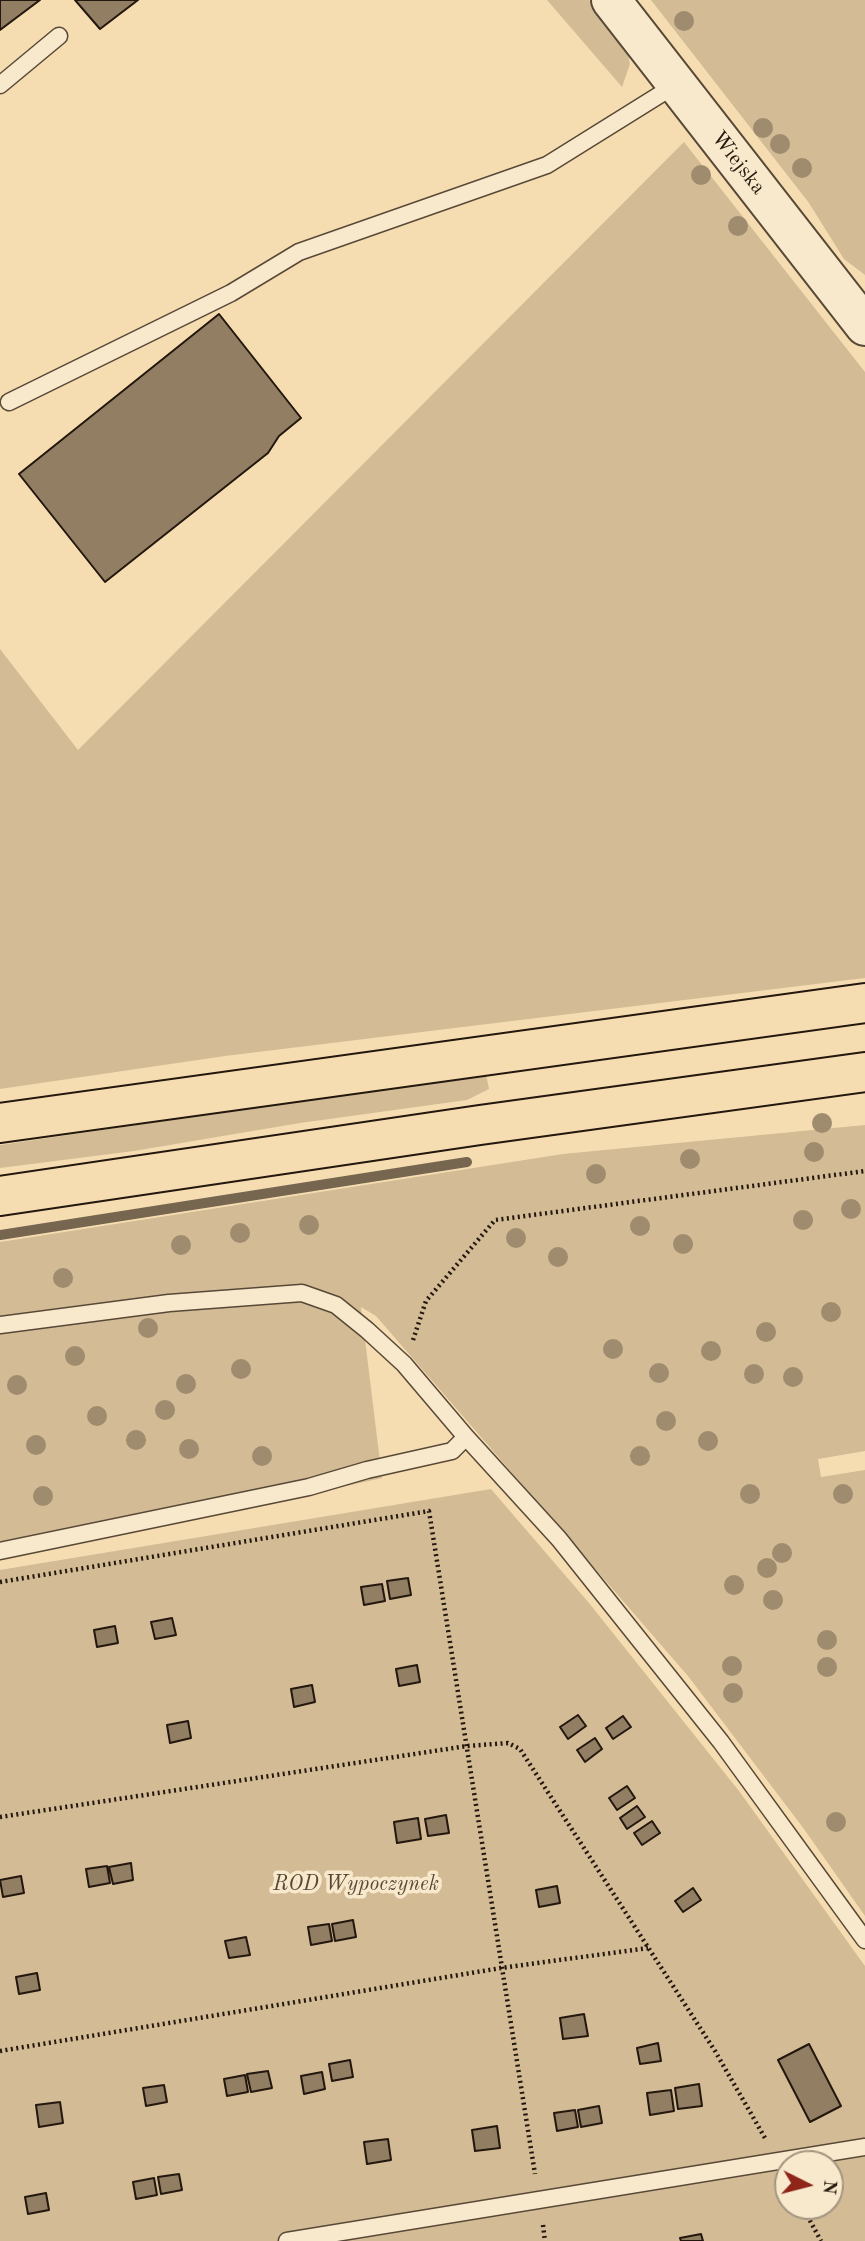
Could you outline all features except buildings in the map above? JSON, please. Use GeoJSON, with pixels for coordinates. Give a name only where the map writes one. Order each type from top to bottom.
{"type":"FeatureCollection","features":[{"type":"Feature","properties":{"kind":"main road"},"geometry":{"type":"LineString","coordinates":[[0,1123],[865,1003]]}},
{"type":"Feature","properties":{"kind":"main road"},"geometry":{"type":"LineString","coordinates":[[0,1196],[480,1125],[865,1072]]}},
{"type":"Feature","properties":{"kind":"street","name":"Wiejska"},"geometry":{"type":"LineString","coordinates":[[611,0],[865,326]]}},
{"type":"Feature","properties":{"kind":"lane"},"geometry":{"type":"LineString","coordinates":[[0,85],[60,36]]}},
{"type":"Feature","properties":{"kind":"lane"},"geometry":{"type":"LineString","coordinates":[[9,402],[231,293],[299,251],[547,165],[677,84]]}},
{"type":"Feature","properties":{"kind":"lane"},"geometry":{"type":"LineString","coordinates":[[0,1325],[169,1303],[302,1293],[336,1306],[404,1364],[559,1539],[721,1742],[865,1940]]}},
{"type":"Feature","properties":{"kind":"lane"},"geometry":{"type":"LineString","coordinates":[[0,1551],[309,1487],[367,1470],[452,1451],[466,1437]]}},
{"type":"Feature","properties":{"kind":"lane"},"geometry":{"type":"LineString","coordinates":[[844,2150],[865,2147]]}},
{"type":"Feature","properties":{"kind":"lane"},"geometry":{"type":"LineString","coordinates":[[288,2241],[774,2161]]}},
{"type":"Feature","properties":{"kind":"path"},"geometry":{"type":"LineString","coordinates":[[404,1364],[426,1301],[495,1220],[865,1171]]}},
{"type":"Feature","properties":{"kind":"path"},"geometry":{"type":"LineString","coordinates":[[0,1582],[429,1511],[545,2241]]}},
{"type":"Feature","properties":{"kind":"path"},"geometry":{"type":"LineString","coordinates":[[0,1817],[467,1746],[508,1743],[520,1749],[715,2051],[774,2153]]}},
{"type":"Feature","properties":{"kind":"path"},"geometry":{"type":"LineString","coordinates":[[0,2051],[501,1968],[648,1948]]}},
{"type":"Feature","properties":{"kind":"path"},"geometry":{"type":"LineString","coordinates":[[810,2220],[821,2241]]}},
{"type":"Feature","properties":{"kind":"green space"},"geometry":{"type":"Polygon","coordinates":[[[547,0],[589,0],[627,50],[630,64],[622,87],[547,0]]]}},
{"type":"Feature","properties":{"kind":"green space"},"geometry":{"type":"Polygon","coordinates":[[[651,0],[865,0],[865,275],[844,259],[809,203],[651,0]]]}},
{"type":"Feature","properties":{"kind":"green space"},"geometry":{"type":"Polygon","coordinates":[[[684,142],[865,372],[865,978],[225,1056],[0,1089],[0,649],[78,750],[684,142]]]}},
{"type":"Feature","properties":{"kind":"green space"},"geometry":{"type":"Polygon","coordinates":[[[486,1074],[489,1089],[467,1100],[300,1123],[134,1151],[0,1168],[0,1145],[486,1074]]]}},
{"type":"Feature","properties":{"kind":"green space"},"geometry":{"type":"Polygon","coordinates":[[[865,1125],[865,1451],[818,1459],[821,1477],[865,1470],[865,1916],[804,1829],[688,1676],[376,1316],[361,1307],[382,1478],[284,1500],[0,1552],[0,1242],[563,1154],[865,1125]]]}},
{"type":"Feature","properties":{"kind":"green space","name":"ROD Wypoczynek"},"geometry":{"type":"Polygon","coordinates":[[[491,1489],[589,1603],[739,1791],[865,1966],[865,2241],[0,2241],[0,1570],[491,1489]]]}},
{"type":"Feature","properties":{"kind":"waterway"},"geometry":{"type":"LineString","coordinates":[[0,1235],[467,1162]]}}]}
